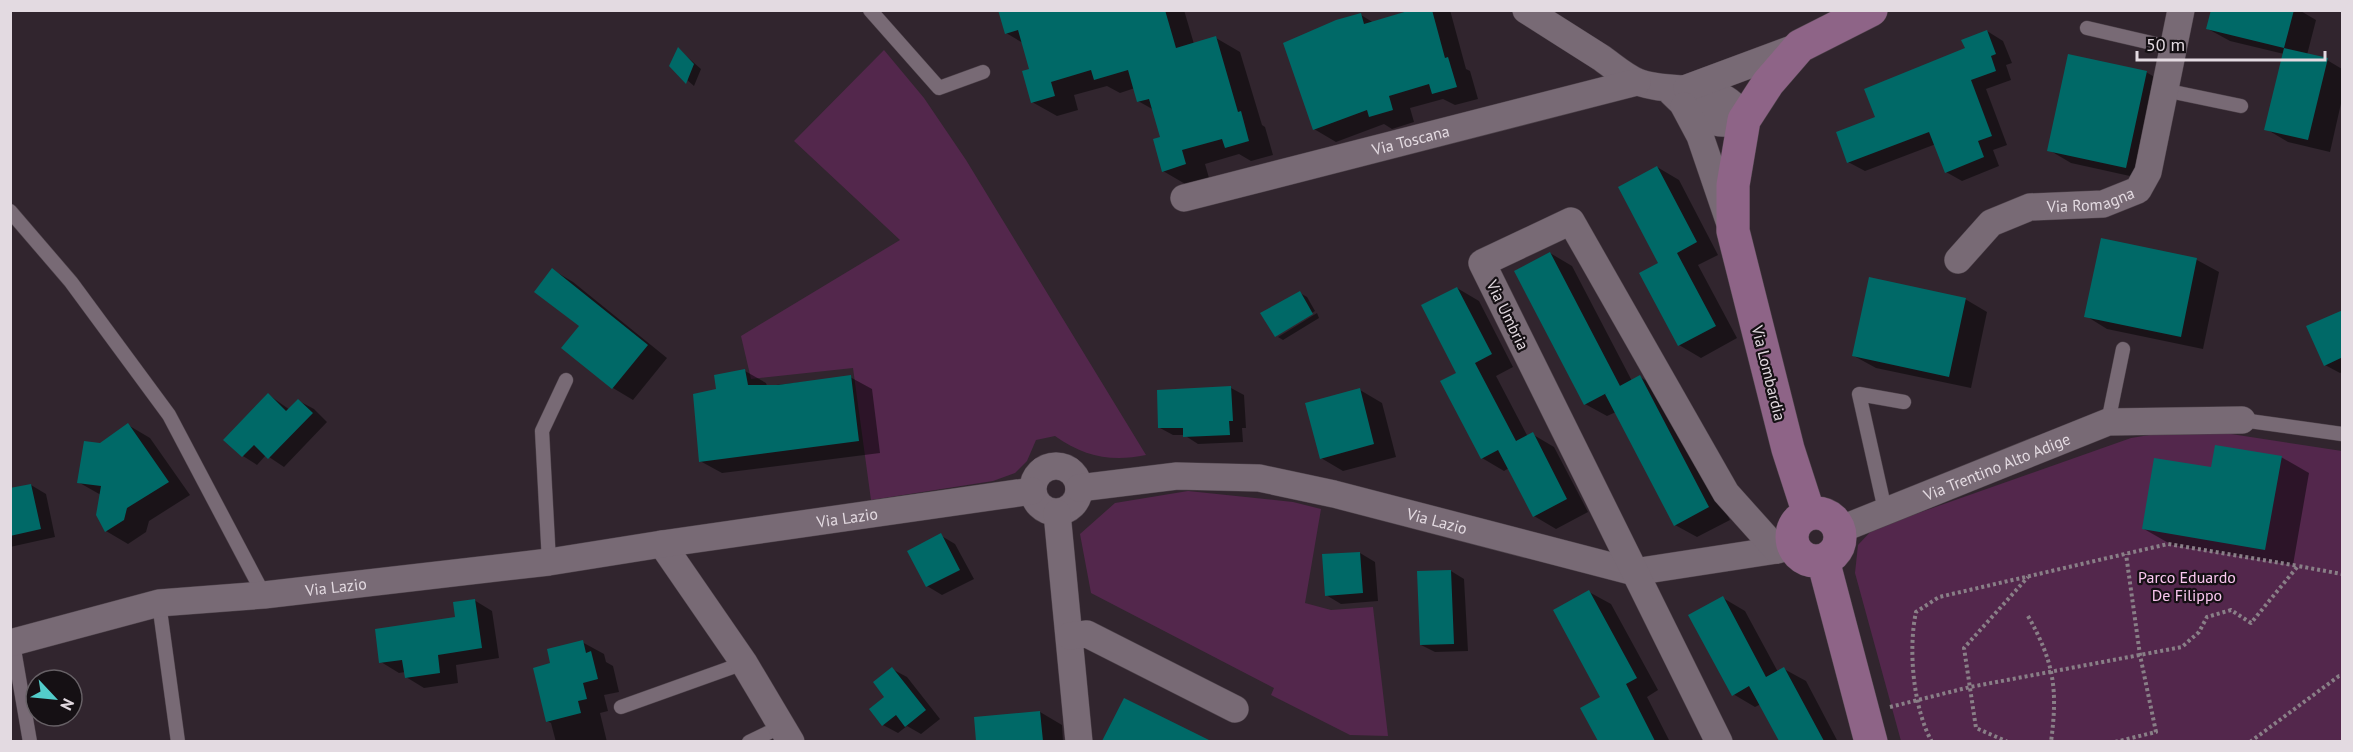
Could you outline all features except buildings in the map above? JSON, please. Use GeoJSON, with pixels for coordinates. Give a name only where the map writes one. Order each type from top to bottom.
{"type":"FeatureCollection","features":[{"type":"Feature","properties":{"kind":"street","name":"Via Toscana"},"geometry":{"type":"LineString","coordinates":[[1526,10],[1637,82],[1680,94],[1725,98],[1737,107],[1744,120]]}},
{"type":"Feature","properties":{"kind":"street","name":"Via Lombardia"},"geometry":{"type":"LineString","coordinates":[[1809,514],[1788,449],[1733,231],[1700,136],[1680,94],[1800,46],[1871,10]]}},
{"type":"Feature","properties":{"kind":"street","name":"Via Romagna"},"geometry":{"type":"LineString","coordinates":[[1958,260],[1991,223],[2030,207],[2103,204],[2138,190],[2148,172],[2181,10]]}},
{"type":"Feature","properties":{"kind":"street","name":"Via Lombardia"},"geometry":{"type":"LineString","coordinates":[[1733,231],[1733,184],[1744,120],[1768,83],[1800,46]]}},
{"type":"Feature","properties":{"kind":"street","name":"Via Toscana"},"geometry":{"type":"LineString","coordinates":[[1184,198],[1637,82]]}},
{"type":"Feature","properties":{"kind":"street","name":"Via Umbria"},"geometry":{"type":"LineString","coordinates":[[1719,741],[1482,262],[1571,221],[1726,494],[1785,548]]}},
{"type":"Feature","properties":{"kind":"street","name":"Via Trentino Alto Adige"},"geometry":{"type":"LineString","coordinates":[[1839,530],[2108,422],[2242,420]]}},
{"type":"Feature","properties":{"kind":"street"},"geometry":{"type":"LineString","coordinates":[[1052,455],[1077,481],[1079,488],[1071,508],[1057,513],[1043,509],[1032,491],[1033,484],[1052,455]]}},
{"type":"Feature","properties":{"kind":"street","name":"Via Lazio"},"geometry":{"type":"LineString","coordinates":[[1079,488],[1177,476],[1259,478],[1334,494],[1634,572],[1785,548]]}},
{"type":"Feature","properties":{"kind":"street","name":"Via Lazio"},"geometry":{"type":"LineString","coordinates":[[11,639],[159,603],[264,595],[549,562],[1032,491]]}},
{"type":"Feature","properties":{"kind":"street"},"geometry":{"type":"LineString","coordinates":[[1057,513],[1079,741]]}},
{"type":"Feature","properties":{"kind":"street"},"geometry":{"type":"LineString","coordinates":[[1809,514],[1827,516],[1839,530],[1837,548],[1823,560],[1805,558],[1785,548],[1792,539],[1794,526],[1798,520],[1809,514]]}},
{"type":"Feature","properties":{"kind":"street"},"geometry":{"type":"LineString","coordinates":[[662,544],[744,663],[786,734]]}},
{"type":"Feature","properties":{"kind":"street"},"geometry":{"type":"LineString","coordinates":[[1823,560],[1867,728]]}},
{"type":"Feature","properties":{"kind":"street"},"geometry":{"type":"LineString","coordinates":[[1070,636],[1087,634],[1236,709]]}},
{"type":"Feature","properties":{"kind":"lane"},"geometry":{"type":"LineString","coordinates":[[870,10],[939,88],[983,72]]}},
{"type":"Feature","properties":{"kind":"lane"},"geometry":{"type":"LineString","coordinates":[[2087,28],[2173,48]]}},
{"type":"Feature","properties":{"kind":"lane"},"geometry":{"type":"LineString","coordinates":[[2164,90],[2241,106]]}},
{"type":"Feature","properties":{"kind":"lane"},"geometry":{"type":"LineString","coordinates":[[10,211],[71,282],[169,414],[264,595]]}},
{"type":"Feature","properties":{"kind":"lane"},"geometry":{"type":"LineString","coordinates":[[2108,422],[2123,349]]}},
{"type":"Feature","properties":{"kind":"lane"},"geometry":{"type":"LineString","coordinates":[[549,562],[542,431],[566,380]]}},
{"type":"Feature","properties":{"kind":"lane"},"geometry":{"type":"LineString","coordinates":[[1885,510],[1859,393],[1904,402]]}},
{"type":"Feature","properties":{"kind":"lane"},"geometry":{"type":"LineString","coordinates":[[2242,420],[2343,434]]}},
{"type":"Feature","properties":{"kind":"lane"},"geometry":{"type":"LineString","coordinates":[[159,603],[178,741]]}},
{"type":"Feature","properties":{"kind":"lane"},"geometry":{"type":"LineString","coordinates":[[11,639],[30,741]]}},
{"type":"Feature","properties":{"kind":"lane"},"geometry":{"type":"LineString","coordinates":[[621,707],[744,663]]}},
{"type":"Feature","properties":{"kind":"lane"},"geometry":{"type":"LineString","coordinates":[[748,741],[786,734]]}},
{"type":"Feature","properties":{"kind":"path"},"geometry":{"type":"LineString","coordinates":[[1932,741],[1926,732],[1917,699],[1912,632],[1916,612],[1939,597],[2168,544],[2343,574]]}},
{"type":"Feature","properties":{"kind":"path"},"geometry":{"type":"LineString","coordinates":[[2115,741],[2156,732],[2140,655],[2126,554]]}},
{"type":"Feature","properties":{"kind":"path"},"geometry":{"type":"LineString","coordinates":[[1867,728],[1917,699],[2182,647],[2199,632],[2207,617],[2231,609],[2251,623],[2298,566]]}},
{"type":"Feature","properties":{"kind":"path"},"geometry":{"type":"LineString","coordinates":[[2008,741],[1976,728],[1964,648],[2028,577]]}},
{"type":"Feature","properties":{"kind":"path"},"geometry":{"type":"LineString","coordinates":[[2028,616],[2040,638],[2052,671],[2055,698],[2051,741]]}},
{"type":"Feature","properties":{"kind":"path"},"geometry":{"type":"LineString","coordinates":[[2250,741],[2339,676],[2343,676]]}},
{"type":"Feature","properties":{"kind":"green space"},"geometry":{"type":"Polygon","coordinates":[[[884,50],[924,98],[966,160],[1146,455],[1122,458],[1099,456],[1077,449],[1055,436],[1036,440],[1027,461],[1015,473],[993,481],[871,500],[853,368],[751,379],[741,336],[900,240],[794,141],[884,50]]]}},
{"type":"Feature","properties":{"kind":"green space","name":"Parco Eduardo De Filippo"},"geometry":{"type":"Polygon","coordinates":[[[2192,428],[2342,451],[2342,741],[1901,741],[1855,573],[1858,545],[1873,529],[2131,438],[2192,428]]]}},
{"type":"Feature","properties":{"kind":"green space"},"geometry":{"type":"Polygon","coordinates":[[[1188,491],[1293,502],[1321,509],[1305,603],[1331,610],[1373,607],[1388,736],[1350,735],[1271,695],[1274,688],[1091,593],[1080,534],[1115,503],[1188,491]]]}}]}
